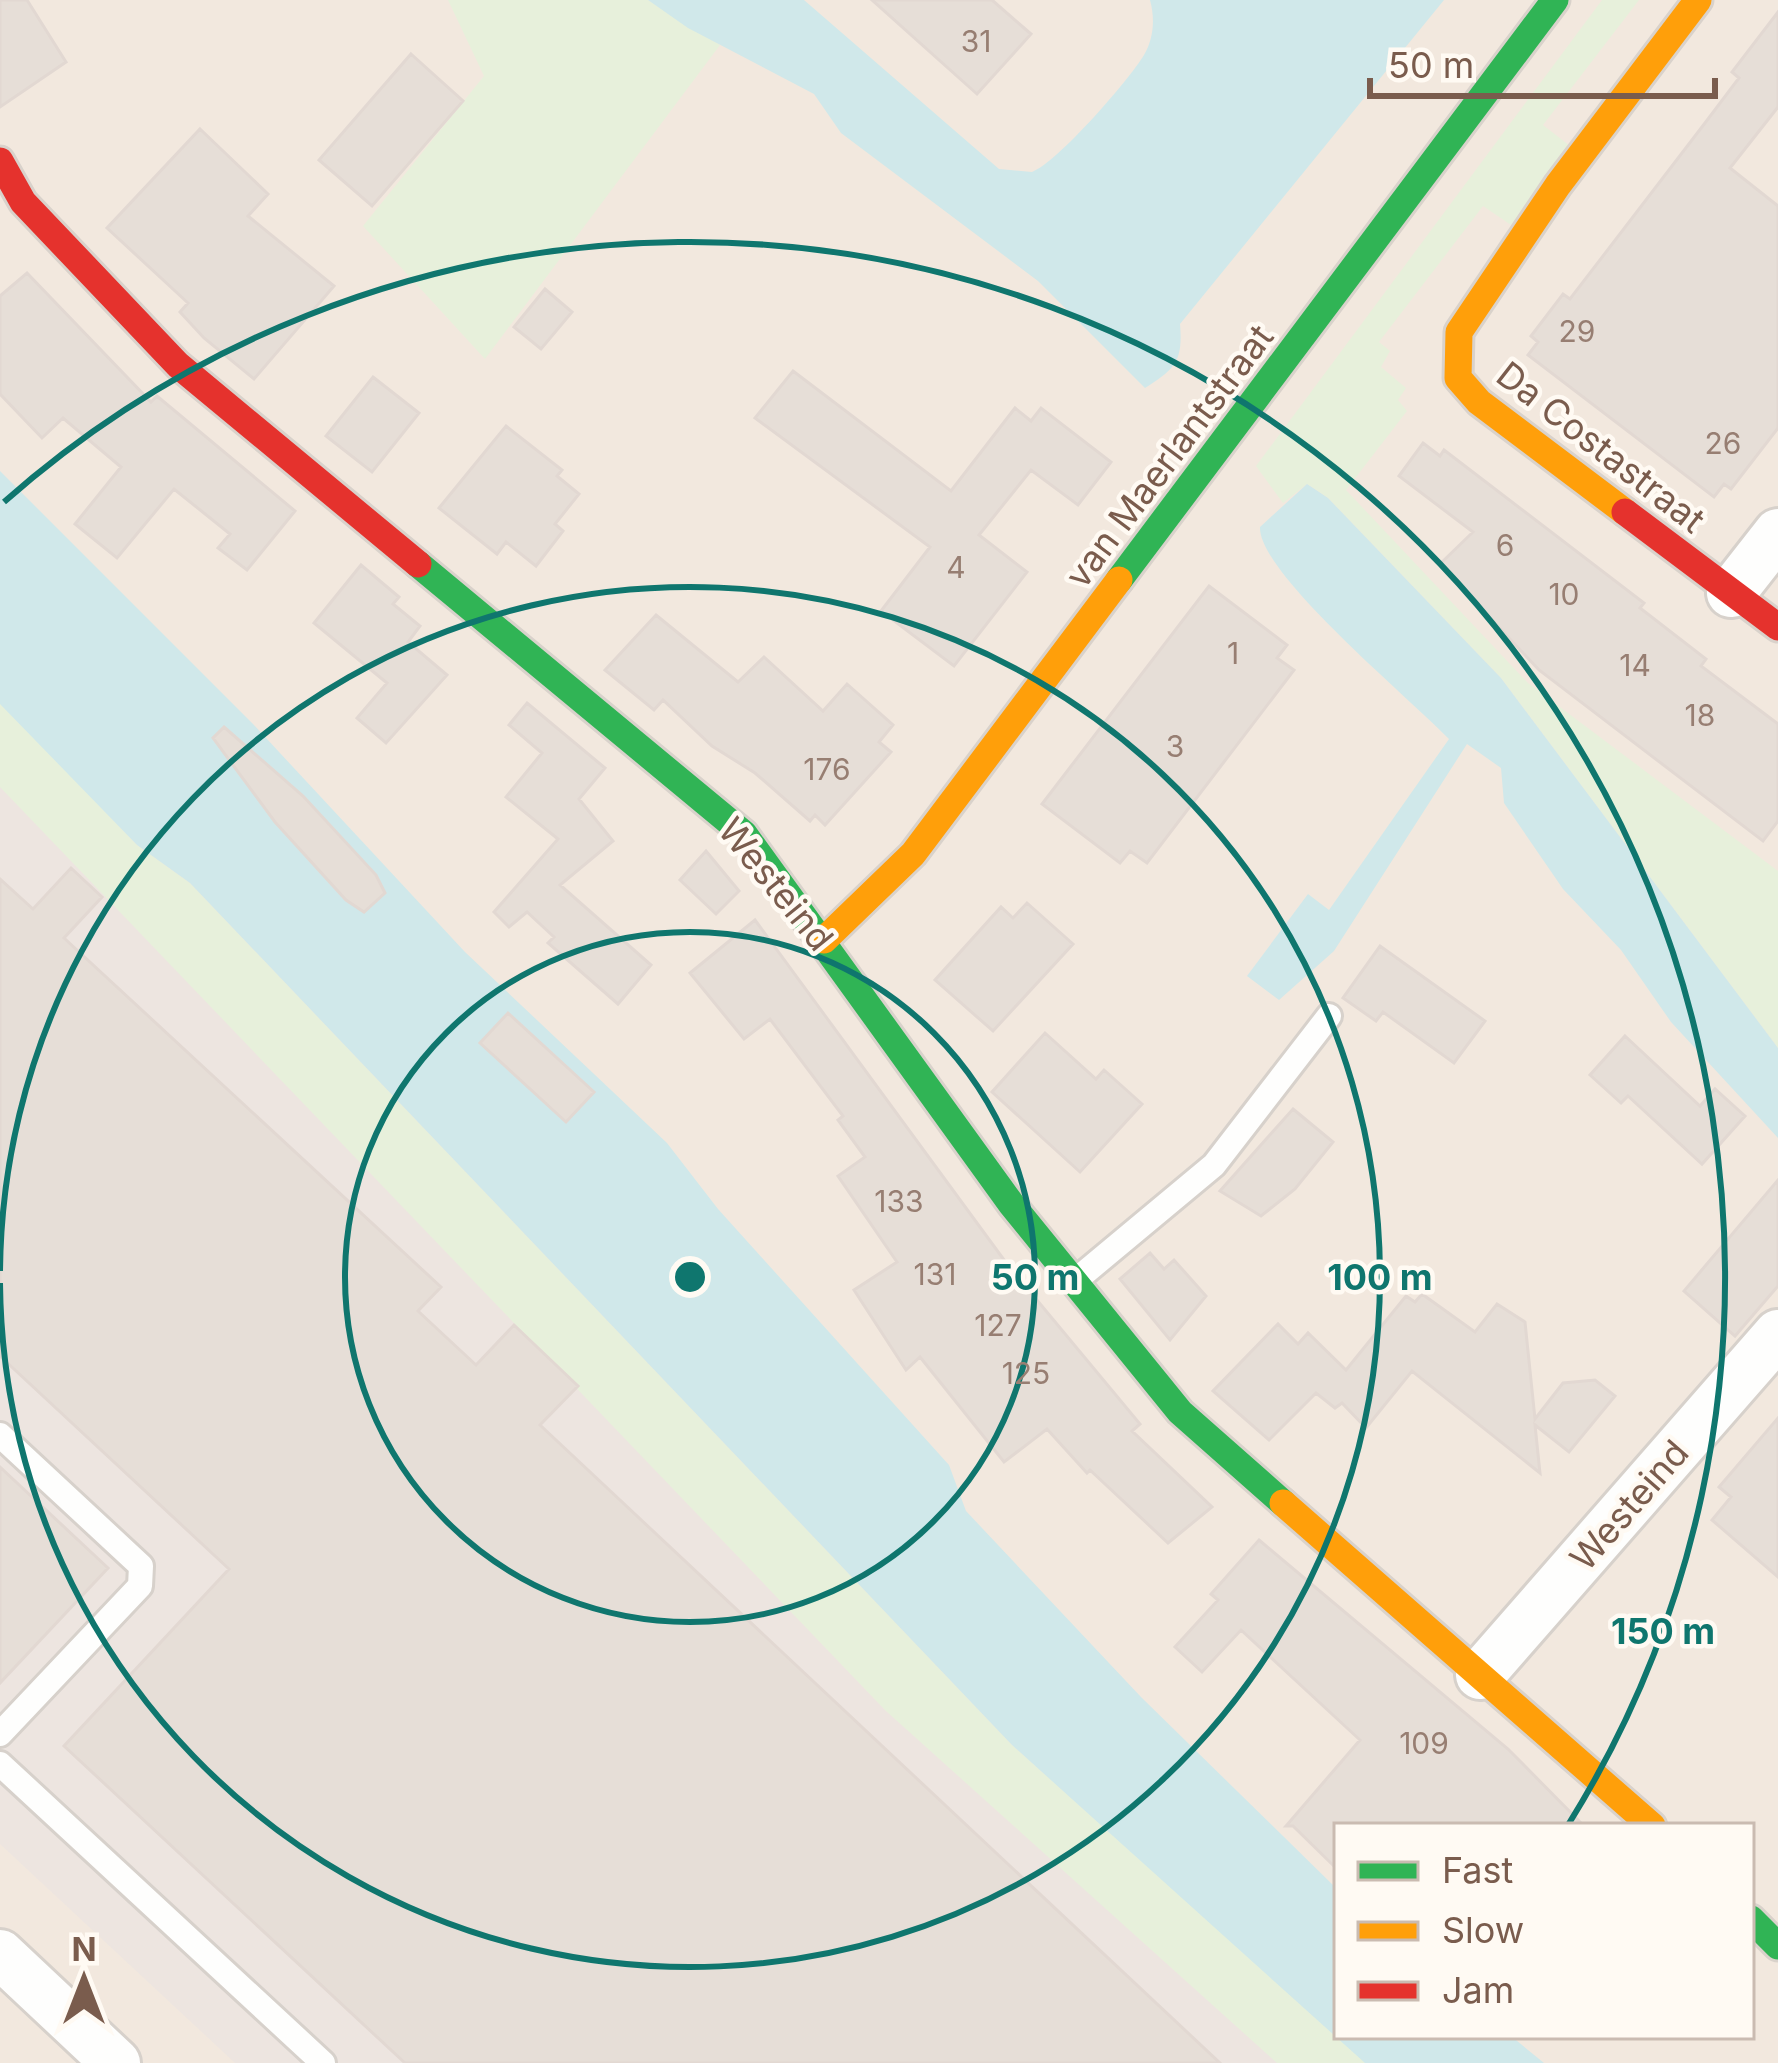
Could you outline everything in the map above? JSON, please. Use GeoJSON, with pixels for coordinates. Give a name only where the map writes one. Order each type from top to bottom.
{"type":"FeatureCollection","features":[{"type":"Feature","properties":{"kind":"street","name":"van Maerlantstraat"},"geometry":{"type":"LineString","coordinates":[[824,940],[913,854],[1555,0]]}},
{"type":"Feature","properties":{"kind":"street","name":"Da Costastraat"},"geometry":{"type":"LineString","coordinates":[[1698,0],[1558,185],[1459,332],[1458,378],[1479,402],[1778,627]]}},
{"type":"Feature","properties":{"kind":"street","name":"Westeind"},"geometry":{"type":"LineString","coordinates":[[0,161],[23,202],[178,365],[744,834],[1012,1205],[1180,1412],[1649,1823]]}},
{"type":"Feature","properties":{"kind":"street"},"geometry":{"type":"LineString","coordinates":[[1731,592],[1778,533]]}},
{"type":"Feature","properties":{"kind":"street","name":"Westeind"},"geometry":{"type":"LineString","coordinates":[[1480,1675],[1778,1334]]}},
{"type":"Feature","properties":{"kind":"street"},"geometry":{"type":"LineString","coordinates":[[1754,1922],[1778,1946]]}},
{"type":"Feature","properties":{"kind":"street"},"geometry":{"type":"LineString","coordinates":[[0,1954],[116,2063]]}},
{"type":"Feature","properties":{"kind":"lane"},"geometry":{"type":"LineString","coordinates":[[1074,1282],[1214,1165],[1329,1016]]}},
{"type":"Feature","properties":{"kind":"lane"},"geometry":{"type":"LineString","coordinates":[[0,1435],[141,1566],[140,1586],[0,1734]]}},
{"type":"Feature","properties":{"kind":"lane"},"geometry":{"type":"LineString","coordinates":[[0,1764],[323,2063]]}},
{"type":"Feature","properties":{"kind":"shaded area"},"geometry":{"type":"Polygon","coordinates":[[[0,0],[1778,0],[1778,2063],[0,2063],[0,0]]]}},
{"type":"Feature","properties":{"kind":"shaded area"},"geometry":{"type":"Polygon","coordinates":[[[0,783],[886,1711],[1299,2063],[235,2063],[0,1844],[0,783]]]}},
{"type":"Feature","properties":{"kind":"green space"},"geometry":{"type":"Polygon","coordinates":[[[448,0],[648,0],[720,45],[485,359],[363,226],[484,76],[448,0]]]}},
{"type":"Feature","properties":{"kind":"green space"},"geometry":{"type":"Polygon","coordinates":[[[1602,0],[1639,0],[1543,125],[1570,146],[1511,225],[1483,206],[1379,342],[1390,351],[1381,367],[1406,388],[1398,400],[1407,411],[1346,490],[1528,683],[1778,871],[1778,1048],[1501,678],[1328,498],[1307,484],[1283,503],[1256,466],[1602,0]]]}},
{"type":"Feature","properties":{"kind":"green space"},"geometry":{"type":"Polygon","coordinates":[[[0,702],[137,845],[190,883],[1012,1745],[1334,2033],[1334,2039],[1341,2039],[1368,2063],[1277,2063],[886,1711],[0,787],[0,702]]]}},
{"type":"Feature","properties":{"kind":"water"},"geometry":{"type":"Polygon","coordinates":[[[648,0],[804,0],[999,169],[1032,172],[1075,137],[1136,67],[1152,35],[1150,0],[1444,0],[1180,324],[1175,362],[1145,388],[1038,281],[841,133],[814,94],[688,28],[648,0]]]}},
{"type":"Feature","properties":{"kind":"water"},"geometry":{"type":"Polygon","coordinates":[[[0,471],[253,724],[465,952],[667,1143],[718,1209],[949,1465],[966,1511],[1141,1697],[1334,1886],[1334,2035],[1012,1745],[190,883],[137,845],[0,704],[0,471]]]}},
{"type":"Feature","properties":{"kind":"water"},"geometry":{"type":"Polygon","coordinates":[[[1307,484],[1328,498],[1501,678],[1778,1048],[1778,1138],[1671,1022],[1621,950],[1563,889],[1504,803],[1501,768],[1467,744],[1334,951],[1279,1000],[1247,976],[1308,894],[1329,910],[1449,739],[1309,604],[1266,548],[1260,527],[1307,484]]]}},
{"type":"Feature","properties":{"kind":"water"},"geometry":{"type":"Polygon","coordinates":[[[1338,2039],[1515,2039],[1544,2063],[1365,2063],[1338,2039]]]}},
{"type":"Feature","properties":{"kind":"building"},"geometry":{"type":"Polygon","coordinates":[[[0,0],[27,0],[66,62],[0,107],[0,0]]]}},
{"type":"Feature","properties":{"kind":"building"},"geometry":{"type":"Polygon","coordinates":[[[872,0],[992,0],[1031,34],[977,94],[872,0]]]}},
{"type":"Feature","properties":{"kind":"building"},"geometry":{"type":"Polygon","coordinates":[[[1778,12],[1778,107],[1730,168],[1778,206],[1778,428],[1731,489],[1724,484],[1714,497],[1528,355],[1538,342],[1531,336],[1563,294],[1570,299],[1705,123],[1739,78],[1732,72],[1778,12]]]}},
{"type":"Feature","properties":{"kind":"building"},"geometry":{"type":"Polygon","coordinates":[[[411,54],[463,101],[372,206],[319,160],[411,54]]]}},
{"type":"Feature","properties":{"kind":"building"},"geometry":{"type":"Polygon","coordinates":[[[200,129],[268,194],[248,216],[334,286],[254,379],[204,338],[180,312],[188,303],[107,228],[200,129]]]}},
{"type":"Feature","properties":{"kind":"building"},"geometry":{"type":"Polygon","coordinates":[[[27,273],[151,402],[157,396],[295,511],[247,570],[218,548],[230,534],[174,489],[117,558],[75,524],[121,467],[63,418],[42,438],[0,394],[0,296],[27,273]]]}},
{"type":"Feature","properties":{"kind":"building"},"geometry":{"type":"Polygon","coordinates":[[[545,289],[572,312],[541,349],[514,327],[545,289]]]}},
{"type":"Feature","properties":{"kind":"building"},"geometry":{"type":"Polygon","coordinates":[[[793,371],[951,491],[1015,408],[1031,421],[1041,408],[1111,462],[1078,505],[1031,470],[979,535],[1027,572],[954,666],[881,611],[930,547],[755,418],[793,371]]]}},
{"type":"Feature","properties":{"kind":"building"},"geometry":{"type":"Polygon","coordinates":[[[373,377],[419,413],[372,472],[326,436],[373,377]]]}},
{"type":"Feature","properties":{"kind":"building"},"geometry":{"type":"Polygon","coordinates":[[[506,426],[562,470],[557,476],[579,494],[555,524],[563,531],[536,566],[506,542],[497,554],[439,508],[506,426]]]}},
{"type":"Feature","properties":{"kind":"building"},"geometry":{"type":"Polygon","coordinates":[[[1423,443],[1440,456],[1444,450],[1644,603],[1640,608],[1706,659],[1701,666],[1778,724],[1778,821],[1763,841],[1539,670],[1440,564],[1473,532],[1399,476],[1423,443]]]}},
{"type":"Feature","properties":{"kind":"building"},"geometry":{"type":"Polygon","coordinates":[[[361,565],[399,597],[393,604],[420,626],[408,642],[447,675],[386,743],[357,718],[387,683],[314,623],[361,565]]]}},
{"type":"Feature","properties":{"kind":"building"},"geometry":{"type":"Polygon","coordinates":[[[1209,586],[1287,645],[1277,658],[1294,670],[1147,863],[1130,851],[1120,863],[1042,804],[1209,586]]]}},
{"type":"Feature","properties":{"kind":"building"},"geometry":{"type":"Polygon","coordinates":[[[656,615],[738,682],[764,657],[823,711],[847,684],[893,725],[879,742],[891,752],[825,825],[815,815],[810,821],[755,773],[712,746],[663,700],[654,710],[605,670],[656,615]]]}},
{"type":"Feature","properties":{"kind":"building"},"geometry":{"type":"Polygon","coordinates":[[[527,703],[605,768],[579,799],[613,841],[560,885],[651,965],[618,1004],[548,943],[554,937],[527,912],[509,927],[494,912],[558,839],[506,797],[542,753],[509,725],[527,703]]]}},
{"type":"Feature","properties":{"kind":"building"},"geometry":{"type":"Polygon","coordinates":[[[224,727],[303,796],[376,875],[385,893],[364,912],[346,900],[275,822],[213,738],[224,727]]]}},
{"type":"Feature","properties":{"kind":"building"},"geometry":{"type":"Polygon","coordinates":[[[706,851],[739,891],[716,914],[680,880],[706,851]]]}},
{"type":"Feature","properties":{"kind":"building"},"geometry":{"type":"Polygon","coordinates":[[[71,868],[102,897],[64,938],[441,1287],[418,1311],[476,1365],[514,1325],[578,1386],[540,1425],[1220,2063],[405,2063],[64,1746],[229,1569],[0,1356],[0,879],[33,909],[71,868]]]}},
{"type":"Feature","properties":{"kind":"building"},"geometry":{"type":"Polygon","coordinates":[[[1027,903],[1073,944],[993,1031],[935,980],[1001,907],[1013,918],[1027,903]]]}},
{"type":"Feature","properties":{"kind":"building"},"geometry":{"type":"Polygon","coordinates":[[[755,920],[1007,1264],[1140,1424],[1132,1431],[1212,1507],[1168,1543],[1090,1470],[1087,1473],[1047,1429],[1004,1462],[920,1357],[906,1370],[854,1290],[897,1262],[838,1176],[865,1157],[838,1120],[843,1116],[770,1019],[744,1039],[690,973],[755,920]]]}},
{"type":"Feature","properties":{"kind":"building"},"geometry":{"type":"Polygon","coordinates":[[[1380,946],[1485,1021],[1454,1063],[1383,1012],[1376,1021],[1343,998],[1380,946]]]}},
{"type":"Feature","properties":{"kind":"building"},"geometry":{"type":"Polygon","coordinates":[[[508,1013],[594,1092],[566,1122],[480,1043],[508,1013]]]}},
{"type":"Feature","properties":{"kind":"building"},"geometry":{"type":"Polygon","coordinates":[[[1045,1033],[1096,1079],[1104,1070],[1142,1104],[1080,1172],[992,1092],[1045,1033]]]}},
{"type":"Feature","properties":{"kind":"building"},"geometry":{"type":"Polygon","coordinates":[[[1625,1036],[1700,1106],[1715,1089],[1745,1116],[1702,1164],[1628,1096],[1621,1103],[1590,1075],[1625,1036]]]}},
{"type":"Feature","properties":{"kind":"building"},"geometry":{"type":"Polygon","coordinates":[[[1293,1109],[1333,1142],[1295,1189],[1261,1216],[1220,1191],[1293,1109]]]}},
{"type":"Feature","properties":{"kind":"building"},"geometry":{"type":"Polygon","coordinates":[[[1778,1180],[1778,1286],[1735,1336],[1684,1291],[1778,1180]]]}},
{"type":"Feature","properties":{"kind":"building"},"geometry":{"type":"Polygon","coordinates":[[[1150,1253],[1164,1269],[1174,1260],[1206,1296],[1170,1340],[1120,1279],[1150,1253]]]}},
{"type":"Feature","properties":{"kind":"building"},"geometry":{"type":"Polygon","coordinates":[[[1422,1294],[1475,1332],[1497,1304],[1525,1322],[1535,1419],[1563,1383],[1595,1380],[1615,1396],[1569,1452],[1535,1425],[1540,1473],[1412,1371],[1366,1428],[1342,1403],[1335,1408],[1316,1393],[1269,1440],[1213,1391],[1278,1324],[1298,1344],[1308,1333],[1346,1370],[1406,1296],[1415,1302],[1422,1294]]]}},
{"type":"Feature","properties":{"kind":"building"},"geometry":{"type":"Polygon","coordinates":[[[1778,1418],[1778,1577],[1712,1520],[1731,1497],[1719,1487],[1778,1418]]]}},
{"type":"Feature","properties":{"kind":"building"},"geometry":{"type":"Polygon","coordinates":[[[0,1467],[108,1568],[0,1683],[0,1467]]]}},
{"type":"Feature","properties":{"kind":"building"},"geometry":{"type":"Polygon","coordinates":[[[1259,1540],[1508,1749],[1581,1823],[1334,1823],[1334,1866],[1293,1826],[1286,1826],[1360,1740],[1241,1630],[1202,1672],[1175,1647],[1218,1600],[1211,1594],[1259,1540]]]}},
{"type":"Feature","properties":{"kind":"traffic: fast"},"geometry":{"type":"LineString","coordinates":[[1119,580],[1555,0]]}},
{"type":"Feature","properties":{"kind":"traffic: fast"},"geometry":{"type":"LineString","coordinates":[[418,564],[744,834],[1012,1205],[1180,1412],[1283,1503]]}},
{"type":"Feature","properties":{"kind":"traffic: fast"},"geometry":{"type":"LineString","coordinates":[[1754,1922],[1778,1946]]}},
{"type":"Feature","properties":{"kind":"traffic: slow"},"geometry":{"type":"LineString","coordinates":[[1625,512],[1479,402],[1458,378],[1459,332],[1558,185],[1698,0]]}},
{"type":"Feature","properties":{"kind":"traffic: slow"},"geometry":{"type":"LineString","coordinates":[[824,940],[913,854],[1119,580]]}},
{"type":"Feature","properties":{"kind":"traffic: slow"},"geometry":{"type":"LineString","coordinates":[[1283,1503],[1649,1823]]}},
{"type":"Feature","properties":{"kind":"traffic: jam"},"geometry":{"type":"LineString","coordinates":[[0,161],[23,202],[178,365],[418,564]]}},
{"type":"Feature","properties":{"kind":"traffic: jam"},"geometry":{"type":"LineString","coordinates":[[1625,512],[1778,627]]}}]}
